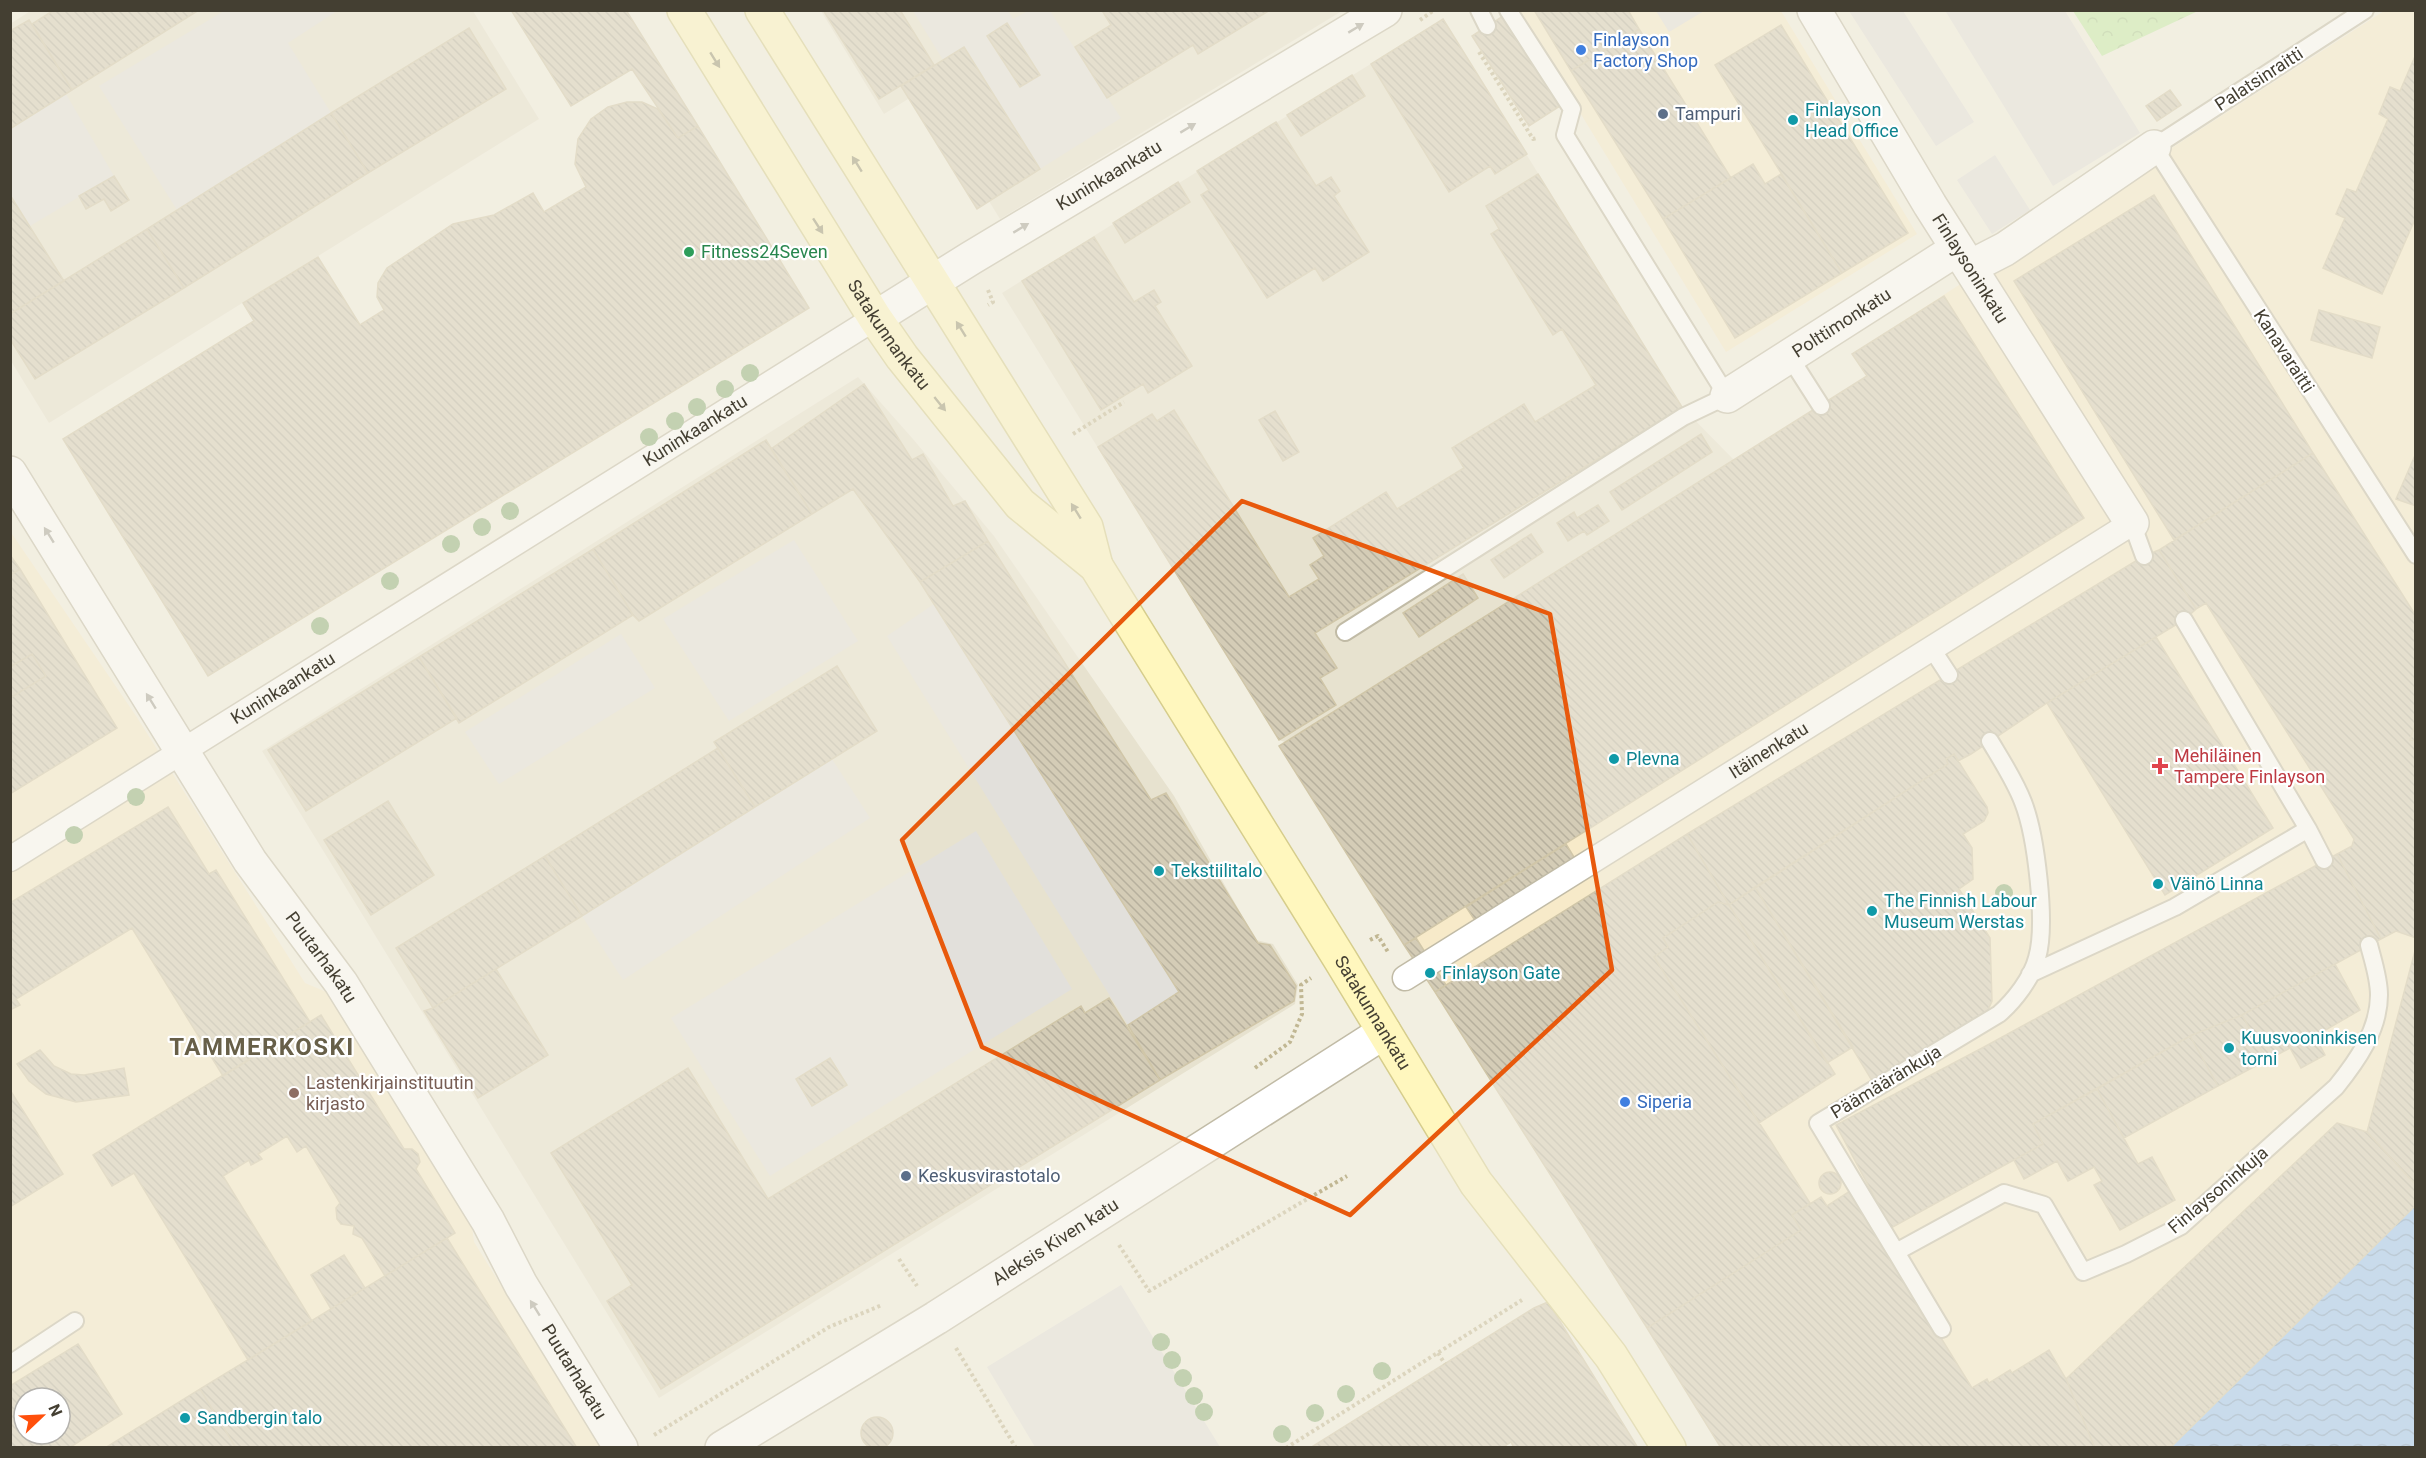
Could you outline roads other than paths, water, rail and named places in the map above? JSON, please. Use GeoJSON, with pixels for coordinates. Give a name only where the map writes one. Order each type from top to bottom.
{"type":"FeatureCollection","features":[{"type":"Feature","properties":{"kind":"main road","name":"Satakunnankatu"},"geometry":{"type":"LineString","coordinates":[[684,10],[875,318],[902,357],[1020,504],[1096,566]]}},
{"type":"Feature","properties":{"kind":"main road","name":"Satakunnankatu"},"geometry":{"type":"LineString","coordinates":[[762,10],[1086,526],[1096,566],[1476,1183],[1611,1356],[1669,1448]]}},
{"type":"Feature","properties":{"kind":"street","name":"Kuninkaankatu"},"geometry":{"type":"LineString","coordinates":[[10,859],[932,282],[1385,10]]}},
{"type":"Feature","properties":{"kind":"street","name":"Finlaysoninkatu"},"geometry":{"type":"LineString","coordinates":[[1814,10],[1964,258],[2132,523]]}},
{"type":"Feature","properties":{"kind":"street","name":"Polttimonkatu"},"geometry":{"type":"LineString","coordinates":[[1727,396],[1789,356],[1964,258],[2005,249],[2154,147]]}},
{"type":"Feature","properties":{"kind":"street","name":"Puutarhakatu"},"geometry":{"type":"LineString","coordinates":[[10,473],[250,861],[340,983],[488,1221],[521,1285],[621,1448]]}},
{"type":"Feature","properties":{"kind":"street","name":"Itäinenkatu"},"geometry":{"type":"LineString","coordinates":[[1405,978],[2132,523]]}},
{"type":"Feature","properties":{"kind":"street","name":"Aleksis Kiven katu"},"geometry":{"type":"LineString","coordinates":[[722,1448],[936,1318],[1384,1032]]}},
{"type":"Feature","properties":{"kind":"lane"},"geometry":{"type":"LineString","coordinates":[[1479,10],[1487,26]]}},
{"type":"Feature","properties":{"kind":"lane"},"geometry":{"type":"LineString","coordinates":[[1345,632],[1683,417],[1727,396],[1564,135],[1572,109],[1508,10]]}},
{"type":"Feature","properties":{"kind":"lane","name":"Palatsinraitti"},"geometry":{"type":"LineString","coordinates":[[2154,147],[2365,10]]}},
{"type":"Feature","properties":{"kind":"lane","name":"Kanavaraitti"},"geometry":{"type":"LineString","coordinates":[[2154,147],[2415,555]]}},
{"type":"Feature","properties":{"kind":"lane"},"geometry":{"type":"LineString","coordinates":[[1789,356],[1821,405]]}},
{"type":"Feature","properties":{"kind":"lane"},"geometry":{"type":"LineString","coordinates":[[2132,523],[2144,556]]}},
{"type":"Feature","properties":{"kind":"lane"},"geometry":{"type":"LineString","coordinates":[[2184,620],[2324,860]]}},
{"type":"Feature","properties":{"kind":"lane"},"geometry":{"type":"LineString","coordinates":[[1932,649],[1949,675]]}},
{"type":"Feature","properties":{"kind":"lane"},"geometry":{"type":"LineString","coordinates":[[1990,741],[2015,782],[2024,805],[2034,846],[2040,902],[2039,939],[2037,957],[2030,974]]}},
{"type":"Feature","properties":{"kind":"lane"},"geometry":{"type":"LineString","coordinates":[[2030,974],[2175,907],[2308,829]]}},
{"type":"Feature","properties":{"kind":"lane","name":"Finlaysoninkuja"},"geometry":{"type":"LineString","coordinates":[[1896,1252],[2004,1193],[2044,1205],[2083,1272],[2126,1254],[2181,1226],[2336,1087],[2354,1064],[2368,1039],[2379,996],[2368,945]]}},
{"type":"Feature","properties":{"kind":"lane","name":"Päämääränkuja"},"geometry":{"type":"LineString","coordinates":[[1896,1252],[1818,1123],[2006,1008],[2030,974]]}},
{"type":"Feature","properties":{"kind":"lane"},"geometry":{"type":"LineString","coordinates":[[1896,1252],[1942,1329]]}},
{"type":"Feature","properties":{"kind":"lane"},"geometry":{"type":"LineString","coordinates":[[10,1364],[75,1321]]}},
{"type":"Feature","properties":{"kind":"water"},"geometry":{"type":"Polygon","coordinates":[[[2415,1205],[2415,1447],[2170,1448],[2415,1205]]]}},
{"type":"Feature","properties":{"kind":"place","name":"Finlayson Factory Shop"},"geometry":{"type":"Point","coordinates":[1581,50]}},
{"type":"Feature","properties":{"kind":"place","name":"Tampuri"},"geometry":{"type":"Point","coordinates":[1663,114]}},
{"type":"Feature","properties":{"kind":"place","name":"Finlayson Head Office"},"geometry":{"type":"Point","coordinates":[1793,120]}},
{"type":"Feature","properties":{"kind":"place","name":"Fitness24Seven"},"geometry":{"type":"Point","coordinates":[689,252]}},
{"type":"Feature","properties":{"kind":"place","name":"Plevna"},"geometry":{"type":"Point","coordinates":[1614,759]}},
{"type":"Feature","properties":{"kind":"place","name":"Mehiläinen Tampere Finlayson"},"geometry":{"type":"Point","coordinates":[2160,766]}},
{"type":"Feature","properties":{"kind":"place","name":"Tekstiilitalo"},"geometry":{"type":"Point","coordinates":[1159,871]}},
{"type":"Feature","properties":{"kind":"place","name":"Väinö Linna"},"geometry":{"type":"Point","coordinates":[2158,884]}},
{"type":"Feature","properties":{"kind":"place","name":"The Finnish Labour Museum Werstas"},"geometry":{"type":"Point","coordinates":[1872,911]}},
{"type":"Feature","properties":{"kind":"place","name":"Finlayson Gate"},"geometry":{"type":"Point","coordinates":[1430,973]}},
{"type":"Feature","properties":{"kind":"place","name":"Kuusvooninkisen torni"},"geometry":{"type":"Point","coordinates":[2229,1048]}},
{"type":"Feature","properties":{"kind":"place","name":"Lastenkirjainstituutin kirjasto"},"geometry":{"type":"Point","coordinates":[294,1093]}},
{"type":"Feature","properties":{"kind":"place","name":"Siperia"},"geometry":{"type":"Point","coordinates":[1625,1102]}},
{"type":"Feature","properties":{"kind":"place","name":"Keskusvirastotalo"},"geometry":{"type":"Point","coordinates":[906,1176]}},
{"type":"Feature","properties":{"kind":"place","name":"Sandbergin talo"},"geometry":{"type":"Point","coordinates":[185,1418]}},
{"type":"Feature","properties":{"kind":"district","name":"TAMMERKOSKI"},"geometry":{"type":"Point","coordinates":[262,1047]}}]}
